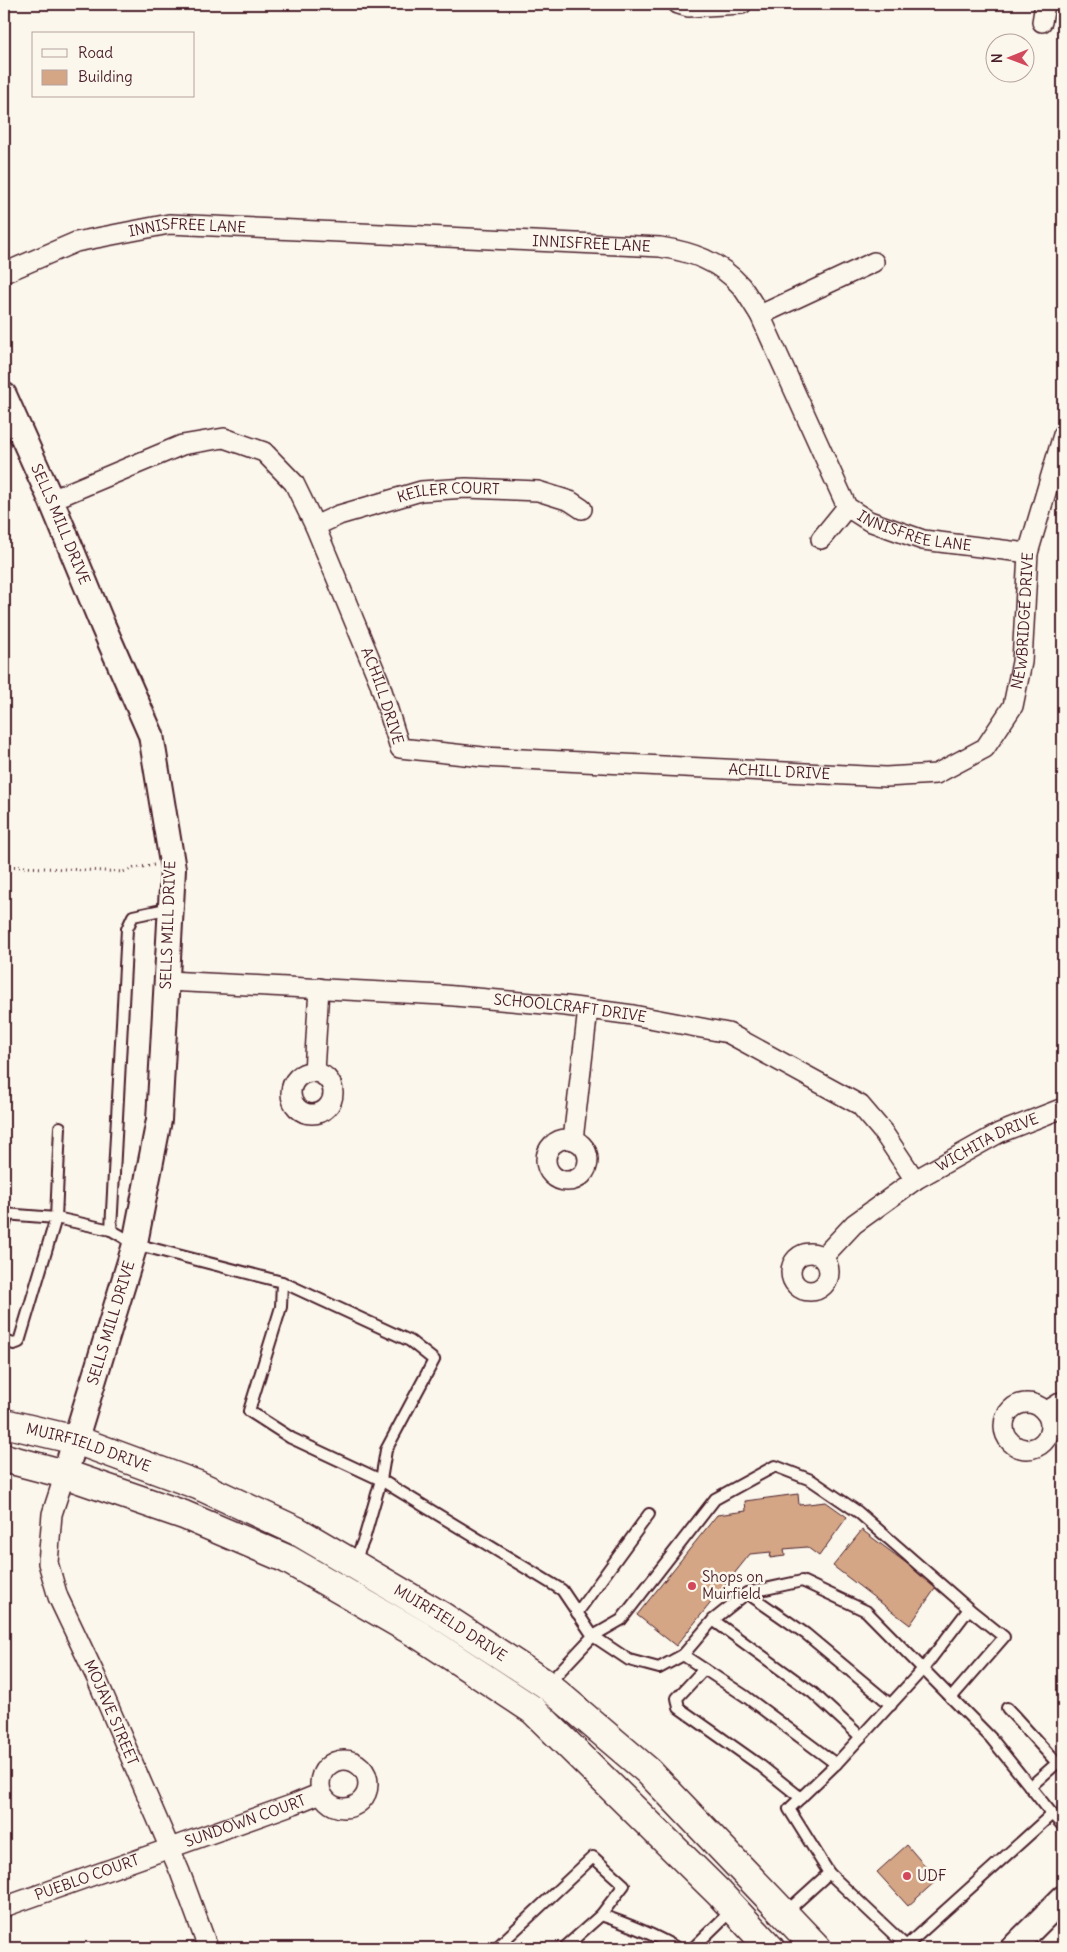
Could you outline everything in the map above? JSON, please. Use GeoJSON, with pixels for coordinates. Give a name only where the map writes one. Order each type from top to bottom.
{"type":"FeatureCollection","features":[{"type":"Feature","properties":{"kind":"main road","name":"MUIRFIELD DRIVE"},"geometry":{"type":"LineString","coordinates":[[4,1423],[76,1440],[198,1485],[297,1531],[440,1615],[539,1697],[648,1771],[817,1948]]}},
{"type":"Feature","properties":{"kind":"main road","name":"MUIRFIELD DRIVE"},"geometry":{"type":"LineString","coordinates":[[4,1458],[65,1474],[184,1515],[287,1559],[421,1636],[539,1697],[628,1802],[770,1948]]}},
{"type":"Feature","properties":{"kind":"street"},"geometry":{"type":"LineString","coordinates":[[678,4],[688,7],[742,4]]}},
{"type":"Feature","properties":{"kind":"street","name":"INNISFREE LANE"},"geometry":{"type":"LineString","coordinates":[[4,273],[76,242],[170,224],[660,247],[687,251],[721,267],[742,287],[760,315],[847,507],[869,521],[923,540],[1028,553]]}},
{"type":"Feature","properties":{"kind":"street"},"geometry":{"type":"LineString","coordinates":[[760,315],[874,262]]}},
{"type":"Feature","properties":{"kind":"street","name":"SELLS MILL DRIVE"},"geometry":{"type":"LineString","coordinates":[[6,409],[51,500],[151,735],[172,864],[159,1120],[135,1244],[65,1474]]}},
{"type":"Feature","properties":{"kind":"street","name":"NEWBRIDGE DRIVE"},"geometry":{"type":"LineString","coordinates":[[936,774],[985,748],[1013,706],[1022,662],[1028,553],[1063,435]]}},
{"type":"Feature","properties":{"kind":"street","name":"ACHILL DRIVE"},"geometry":{"type":"LineString","coordinates":[[51,500],[182,445],[224,438],[264,452],[294,483],[315,526],[379,681],[400,748],[482,757],[886,777],[936,774]]}},
{"type":"Feature","properties":{"kind":"street","name":"KEILER COURT"},"geometry":{"type":"LineString","coordinates":[[315,526],[339,515],[421,491],[466,488],[538,491],[570,501],[582,509]]}},
{"type":"Feature","properties":{"kind":"street"},"geometry":{"type":"LineString","coordinates":[[821,539],[847,507]]}},
{"type":"Feature","properties":{"kind":"street","name":"SCHOOLCRAFT DRIVE"},"geometry":{"type":"LineString","coordinates":[[167,981],[443,996],[588,1009],[632,1014],[728,1033],[860,1106],[883,1132],[915,1180]]}},
{"type":"Feature","properties":{"kind":"street"},"geometry":{"type":"LineString","coordinates":[[314,1072],[319,988]]}},
{"type":"Feature","properties":{"kind":"street"},"geometry":{"type":"LineString","coordinates":[[574,1140],[588,1009]]}},
{"type":"Feature","properties":{"kind":"street","name":"WICHITA DRIVE"},"geometry":{"type":"LineString","coordinates":[[823,1257],[854,1224],[915,1180],[999,1133],[1063,1108]]}},
{"type":"Feature","properties":{"kind":"street"},"geometry":{"type":"LineString","coordinates":[[1045,1412],[1063,1401]]}},
{"type":"Feature","properties":{"kind":"street","name":"MOJAVE STREET"},"geometry":{"type":"LineString","coordinates":[[65,1474],[52,1514],[48,1563],[58,1597],[96,1677],[170,1849],[208,1948]]}},
{"type":"Feature","properties":{"kind":"street","name":"SUNDOWN COURT"},"geometry":{"type":"LineString","coordinates":[[170,1849],[321,1793]]}},
{"type":"Feature","properties":{"kind":"street","name":"PUEBLO COURT"},"geometry":{"type":"LineString","coordinates":[[4,1907],[170,1849]]}},
{"type":"Feature","properties":{"kind":"street"},"geometry":{"type":"LineString","coordinates":[[1016,1947],[1063,1898]]}},
{"type":"Feature","properties":{"kind":"lane"},"geometry":{"type":"LineString","coordinates":[[111,1230],[127,929],[133,916],[171,908]]}},
{"type":"Feature","properties":{"kind":"lane"},"geometry":{"type":"LineString","coordinates":[[4,1341],[14,1344],[19,1342],[56,1218],[60,1127]]}},
{"type":"Feature","properties":{"kind":"lane"},"geometry":{"type":"LineString","coordinates":[[4,1228],[6,1215],[56,1218],[111,1230],[135,1244],[282,1282],[410,1341],[434,1360],[386,1450],[381,1480],[364,1538],[354,1564]]}},
{"type":"Feature","properties":{"kind":"lane"},"geometry":{"type":"LineString","coordinates":[[282,1282],[281,1307],[249,1411],[291,1438],[381,1480],[562,1590],[593,1636],[629,1660],[659,1668],[683,1655],[713,1620],[748,1593],[802,1581],[866,1612],[991,1738],[1063,1826]]}},
{"type":"Feature","properties":{"kind":"lane"},"geometry":{"type":"LineString","coordinates":[[539,1697],[593,1636],[621,1620],[715,1499],[775,1466],[811,1480],[858,1512],[1004,1637],[951,1698]]}},
{"type":"Feature","properties":{"kind":"lane"},"geometry":{"type":"LineString","coordinates":[[577,1613],[649,1514]]}},
{"type":"Feature","properties":{"kind":"lane"},"geometry":{"type":"LineString","coordinates":[[748,1593],[806,1634],[891,1705]]}},
{"type":"Feature","properties":{"kind":"lane"},"geometry":{"type":"LineString","coordinates":[[970,1609],[923,1669],[891,1705],[836,1764],[789,1809],[829,1873],[906,1946],[1052,1814]]}},
{"type":"Feature","properties":{"kind":"lane"},"geometry":{"type":"LineString","coordinates":[[713,1620],[813,1693],[861,1737]]}},
{"type":"Feature","properties":{"kind":"lane"},"geometry":{"type":"LineString","coordinates":[[683,1655],[745,1696],[836,1764]]}},
{"type":"Feature","properties":{"kind":"lane"},"geometry":{"type":"LineString","coordinates":[[704,1669],[677,1698],[679,1708],[761,1766],[801,1798]]}},
{"type":"Feature","properties":{"kind":"lane"},"geometry":{"type":"LineString","coordinates":[[1007,1708],[1057,1762],[1030,1787]]}},
{"type":"Feature","properties":{"kind":"lane"},"geometry":{"type":"LineString","coordinates":[[496,1948],[593,1857],[624,1885],[601,1915],[564,1948]]}},
{"type":"Feature","properties":{"kind":"lane"},"geometry":{"type":"LineString","coordinates":[[784,1914],[829,1873]]}},
{"type":"Feature","properties":{"kind":"lane"},"geometry":{"type":"LineString","coordinates":[[692,1948],[733,1909]]}},
{"type":"Feature","properties":{"kind":"lane"},"geometry":{"type":"LineString","coordinates":[[601,1915],[628,1924],[677,1948]]}},
{"type":"Feature","properties":{"kind":"path"},"geometry":{"type":"LineString","coordinates":[[4,866],[123,872],[147,865],[172,864]]}},
{"type":"Feature","properties":{"kind":"building","name":"Shops on Muirfield"},"geometry":{"type":"Polygon","coordinates":[[[798,1494],[799,1505],[826,1502],[847,1517],[819,1556],[807,1547],[784,1549],[785,1556],[770,1558],[771,1552],[750,1554],[676,1646],[637,1615],[717,1515],[746,1511],[745,1501],[798,1494]]]}},
{"type":"Feature","properties":{"kind":"building"},"geometry":{"type":"Polygon","coordinates":[[[862,1530],[937,1586],[910,1625],[833,1566],[862,1530]]]}},
{"type":"Feature","properties":{"kind":"building","name":"UDF"},"geometry":{"type":"Polygon","coordinates":[[[907,1845],[937,1880],[908,1906],[877,1872],[907,1845]]]}},
{"type":"Feature","properties":{"kind":"place","name":"Shops on Muirfield"},"geometry":{"type":"Point","coordinates":[692,1586]}},
{"type":"Feature","properties":{"kind":"place","name":"UDF"},"geometry":{"type":"Point","coordinates":[907,1876]}}]}
